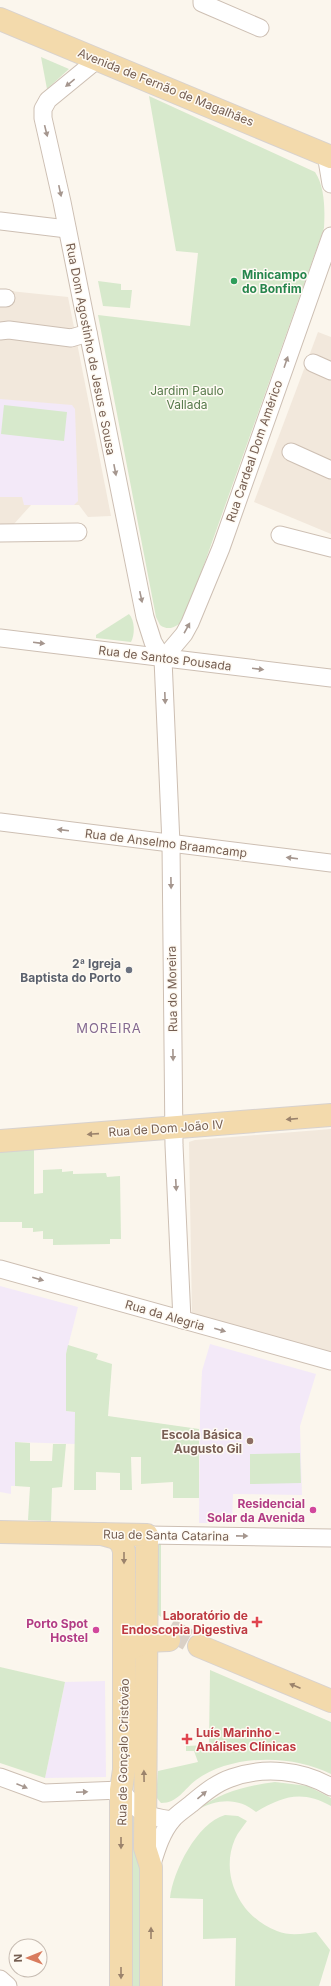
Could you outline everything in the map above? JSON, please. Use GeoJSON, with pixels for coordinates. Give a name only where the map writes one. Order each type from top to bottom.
{"type":"FeatureCollection","features":[{"type":"Feature","properties":{"kind":"main road","name":"Avenida de Fernão de Magalhães"},"geometry":{"type":"LineString","coordinates":[[0,19],[328,156]]}},
{"type":"Feature","properties":{"kind":"main road","name":"Rua de Dom João IV"},"geometry":{"type":"LineString","coordinates":[[0,1141],[331,1115]]}},
{"type":"Feature","properties":{"kind":"main road","name":"Rua de Santa Catarina"},"geometry":{"type":"LineString","coordinates":[[0,1532],[146,1535]]}},
{"type":"Feature","properties":{"kind":"main road","name":"Rua de Gonçalo Cristóvão"},"geometry":{"type":"LineString","coordinates":[[101,1533],[118,1538],[122,1543],[124,1551],[124,1770],[121,1790],[121,1986]]}},
{"type":"Feature","properties":{"kind":"main road","name":"Rua de Gonçalo Cristóvão"},"geometry":{"type":"LineString","coordinates":[[146,1535],[147,1611],[145,1641],[145,1848],[151,1867],[151,1986]]}},
{"type":"Feature","properties":{"kind":"main road"},"geometry":{"type":"LineString","coordinates":[[124,1653],[145,1641],[169,1635],[147,1611]]}},
{"type":"Feature","properties":{"kind":"main road"},"geometry":{"type":"LineString","coordinates":[[200,1646],[331,1701]]}},
{"type":"Feature","properties":{"kind":"street"},"geometry":{"type":"LineString","coordinates":[[202,0],[202,3],[260,28]]}},
{"type":"Feature","properties":{"kind":"street","name":"Rua Dom Agostinho de Jesus e Sousa"},"geometry":{"type":"LineString","coordinates":[[98,59],[48,100],[43,109],[43,118],[67,229],[145,617],[153,642],[163,659]]}},
{"type":"Feature","properties":{"kind":"street"},"geometry":{"type":"LineString","coordinates":[[328,156],[331,184]]}},
{"type":"Feature","properties":{"kind":"street"},"geometry":{"type":"LineString","coordinates":[[0,221],[67,229]]}},
{"type":"Feature","properties":{"kind":"street","name":"Rua Cardeal Dom Américo"},"geometry":{"type":"LineString","coordinates":[[163,659],[187,628],[218,554],[326,264],[331,236]]}},
{"type":"Feature","properties":{"kind":"street"},"geometry":{"type":"LineString","coordinates":[[0,331],[9,330],[71,338],[88,333]]}},
{"type":"Feature","properties":{"kind":"street"},"geometry":{"type":"LineString","coordinates":[[313,363],[331,370]]}},
{"type":"Feature","properties":{"kind":"street"},"geometry":{"type":"LineString","coordinates":[[291,452],[331,470]]}},
{"type":"Feature","properties":{"kind":"street"},"geometry":{"type":"LineString","coordinates":[[0,533],[78,532]]}},
{"type":"Feature","properties":{"kind":"street"},"geometry":{"type":"LineString","coordinates":[[280,535],[331,548]]}},
{"type":"Feature","properties":{"kind":"street","name":"Rua de Santos Pousada"},"geometry":{"type":"LineString","coordinates":[[0,638],[163,659],[331,678]]}},
{"type":"Feature","properties":{"kind":"street","name":"Rua do Moreira"},"geometry":{"type":"LineString","coordinates":[[163,659],[171,844],[174,1128],[182,1320]]}},
{"type":"Feature","properties":{"kind":"street","name":"Rua de Anselmo Braamcamp"},"geometry":{"type":"LineString","coordinates":[[0,822],[331,863]]}},
{"type":"Feature","properties":{"kind":"street","name":"Rua da Alegria"},"geometry":{"type":"LineString","coordinates":[[0,1269],[331,1361]]}},
{"type":"Feature","properties":{"kind":"street","name":"Rua de Santa Catarina"},"geometry":{"type":"LineString","coordinates":[[146,1535],[331,1538]]}},
{"type":"Feature","properties":{"kind":"street"},"geometry":{"type":"LineString","coordinates":[[151,1867],[162,1837],[172,1820],[208,1790],[231,1778],[253,1772],[274,1771],[318,1779],[331,1787]]}},
{"type":"Feature","properties":{"kind":"street"},"geometry":{"type":"LineString","coordinates":[[0,1777],[44,1793],[121,1790],[133,1806],[145,1815],[172,1820]]}},
{"type":"Feature","properties":{"kind":"street"},"geometry":{"type":"LineString","coordinates":[[0,1978],[8,1986]]}},
{"type":"Feature","properties":{"kind":"shaded area"},"geometry":{"type":"Polygon","coordinates":[[[0,290],[68,297],[111,516],[88,517],[79,505],[31,505],[13,525],[0,526],[0,290]]]}},
{"type":"Feature","properties":{"kind":"shaded area"},"geometry":{"type":"Polygon","coordinates":[[[318,332],[331,337],[331,534],[254,502],[318,332]]]}},
{"type":"Feature","properties":{"kind":"shaded area"},"geometry":{"type":"Polygon","coordinates":[[[0,399],[72,405],[75,409],[78,501],[74,505],[24,505],[22,497],[0,497],[0,399]]]}},
{"type":"Feature","properties":{"kind":"shaded area"},"geometry":{"type":"Polygon","coordinates":[[[331,1129],[331,1352],[192,1314],[189,1142],[195,1140],[331,1129]]]}},
{"type":"Feature","properties":{"kind":"shaded area"},"geometry":{"type":"Polygon","coordinates":[[[0,1286],[78,1307],[66,1354],[66,1411],[75,1412],[75,1444],[15,1442],[15,1486],[11,1486],[11,1494],[0,1492],[0,1286]]]}},
{"type":"Feature","properties":{"kind":"shaded area","name":"Escola Básica Augusto Gil"},"geometry":{"type":"Polygon","coordinates":[[[210,1344],[316,1374],[300,1426],[302,1495],[233,1494],[232,1523],[199,1523],[202,1371],[210,1344]]]}},
{"type":"Feature","properties":{"kind":"shaded area"},"geometry":{"type":"Polygon","coordinates":[[[105,1681],[106,1777],[45,1778],[65,1682],[105,1681]]]}},
{"type":"Feature","properties":{"kind":"green space"},"geometry":{"type":"Polygon","coordinates":[[[41,57],[69,69],[47,89],[41,57]]]}},
{"type":"Feature","properties":{"kind":"green space","name":"Jardim Paulo Vallada"},"geometry":{"type":"Polygon","coordinates":[[[149,96],[315,172],[323,192],[324,206],[324,228],[185,618],[177,626],[170,628],[160,625],[156,617],[98,315],[190,326],[198,253],[176,251],[149,96]]]}},
{"type":"Feature","properties":{"kind":"green space"},"geometry":{"type":"Polygon","coordinates":[[[98,281],[121,284],[121,290],[132,290],[130,308],[103,306],[98,281]]]}},
{"type":"Feature","properties":{"kind":"green space"},"geometry":{"type":"Polygon","coordinates":[[[4,405],[67,412],[64,441],[1,434],[4,405]]]}},
{"type":"Feature","properties":{"kind":"green space"},"geometry":{"type":"Polygon","coordinates":[[[129,614],[134,628],[131,642],[96,638],[96,635],[129,614]]]}},
{"type":"Feature","properties":{"kind":"green space"},"geometry":{"type":"Polygon","coordinates":[[[34,1145],[34,1194],[43,1193],[43,1170],[62,1169],[62,1172],[73,1171],[73,1174],[106,1173],[107,1177],[120,1176],[121,1239],[110,1239],[110,1244],[53,1245],[53,1239],[43,1239],[43,1231],[33,1232],[33,1228],[22,1228],[22,1222],[0,1222],[0,1149],[34,1145]]]}},
{"type":"Feature","properties":{"kind":"green space"},"geometry":{"type":"Polygon","coordinates":[[[68,1345],[98,1354],[96,1359],[112,1364],[108,1416],[199,1429],[199,1498],[173,1498],[173,1482],[141,1484],[141,1457],[131,1457],[132,1490],[120,1490],[120,1473],[96,1472],[96,1490],[74,1490],[75,1412],[66,1411],[66,1354],[68,1345]]]}},
{"type":"Feature","properties":{"kind":"green space"},"geometry":{"type":"Polygon","coordinates":[[[15,1442],[30,1443],[30,1461],[52,1461],[53,1444],[66,1444],[62,1487],[52,1488],[51,1521],[28,1520],[30,1487],[15,1486],[15,1442]]]}},
{"type":"Feature","properties":{"kind":"green space"},"geometry":{"type":"Polygon","coordinates":[[[300,1453],[301,1483],[250,1484],[250,1454],[300,1453]]]}},
{"type":"Feature","properties":{"kind":"green space"},"geometry":{"type":"Polygon","coordinates":[[[161,1544],[161,1617],[157,1614],[156,1546],[161,1544]]]}},
{"type":"Feature","properties":{"kind":"green space"},"geometry":{"type":"Polygon","coordinates":[[[0,1667],[65,1682],[45,1778],[0,1763],[0,1667]]]}},
{"type":"Feature","properties":{"kind":"green space"},"geometry":{"type":"Polygon","coordinates":[[[210,1670],[331,1722],[331,1774],[315,1767],[281,1760],[244,1761],[211,1771],[196,1780],[172,1801],[161,1803],[156,1797],[158,1771],[198,1762],[194,1751],[186,1751],[186,1746],[209,1745],[210,1670]]]}},
{"type":"Feature","properties":{"kind":"green space"},"geometry":{"type":"Polygon","coordinates":[[[275,1782],[308,1786],[331,1798],[331,1806],[311,1798],[293,1797],[275,1802],[256,1812],[242,1804],[227,1801],[205,1806],[197,1810],[225,1794],[275,1782]]]}},
{"type":"Feature","properties":{"kind":"green space"},"geometry":{"type":"Polygon","coordinates":[[[129,1811],[140,1819],[140,1986],[129,1986],[129,1811]]]}},
{"type":"Feature","properties":{"kind":"green space"},"geometry":{"type":"Polygon","coordinates":[[[225,1815],[238,1816],[247,1821],[236,1836],[231,1853],[230,1867],[236,1894],[253,1916],[264,1925],[282,1933],[301,1934],[316,1932],[330,1950],[319,1986],[235,1986],[236,1938],[203,1939],[203,1899],[170,1898],[176,1875],[188,1849],[205,1828],[215,1820],[225,1815]]]}},
{"type":"Feature","properties":{"kind":"tunnel"},"geometry":{"type":"LineString","coordinates":[[169,1629],[199,1646]]}},
{"type":"Feature","properties":{"kind":"place","name":"Minicampo do Bonfim"},"geometry":{"type":"Point","coordinates":[234,281]}},
{"type":"Feature","properties":{"kind":"place","name":"2ª Igreja Baptista do Porto"},"geometry":{"type":"Point","coordinates":[129,970]}},
{"type":"Feature","properties":{"kind":"place","name":"Escola Básica Augusto Gil"},"geometry":{"type":"Point","coordinates":[250,1441]}},
{"type":"Feature","properties":{"kind":"place","name":"Residencial Solar da Avenida"},"geometry":{"type":"Point","coordinates":[313,1510]}},
{"type":"Feature","properties":{"kind":"place","name":"Laboratório de Endoscopia Digestiva"},"geometry":{"type":"Point","coordinates":[257,1622]}},
{"type":"Feature","properties":{"kind":"place","name":"Porto Spot Hostel"},"geometry":{"type":"Point","coordinates":[96,1630]}},
{"type":"Feature","properties":{"kind":"place","name":"Luís Marinho - Análises Clínicas"},"geometry":{"type":"Point","coordinates":[187,1739]}},
{"type":"Feature","properties":{"kind":"district","name":"MOREIRA"},"geometry":{"type":"Point","coordinates":[109,1028]}}]}
